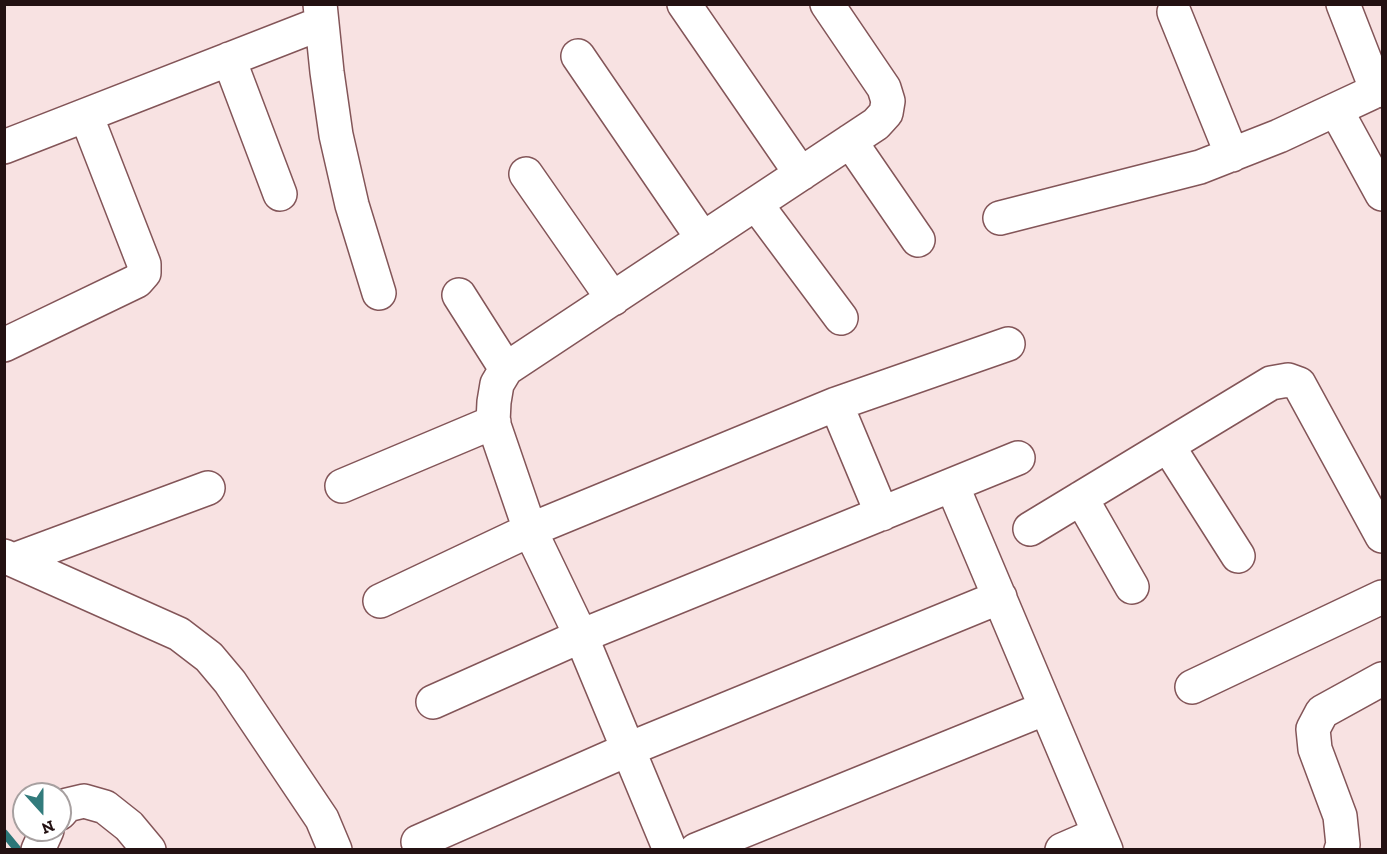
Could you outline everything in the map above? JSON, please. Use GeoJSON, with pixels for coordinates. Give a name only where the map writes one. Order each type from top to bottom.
{"type":"FeatureCollection","features":[{"type":"Feature","properties":{"kind":"street"},"geometry":{"type":"LineString","coordinates":[[684,4],[801,174]]}},
{"type":"Feature","properties":{"kind":"street"},"geometry":{"type":"LineString","coordinates":[[670,849],[582,636],[530,530],[494,422],[497,384],[506,369],[876,124],[886,113],[888,101],[884,88],[827,4]]}},
{"type":"Feature","properties":{"kind":"street"},"geometry":{"type":"LineString","coordinates":[[1000,218],[1200,167],[1279,136],[1380,89],[1343,4]]}},
{"type":"Feature","properties":{"kind":"street"},"geometry":{"type":"LineString","coordinates":[[1174,12],[1232,155]]}},
{"type":"Feature","properties":{"kind":"street"},"geometry":{"type":"LineString","coordinates":[[4,147],[230,59],[321,14],[338,144],[352,205],[379,293]]}},
{"type":"Feature","properties":{"kind":"street"},"geometry":{"type":"LineString","coordinates":[[578,56],[703,239]]}},
{"type":"Feature","properties":{"kind":"street"},"geometry":{"type":"LineString","coordinates":[[230,59],[280,194]]}},
{"type":"Feature","properties":{"kind":"street"},"geometry":{"type":"LineString","coordinates":[[1336,110],[1383,194]]}},
{"type":"Feature","properties":{"kind":"street"},"geometry":{"type":"LineString","coordinates":[[4,345],[137,281],[144,273],[144,264],[86,115]]}},
{"type":"Feature","properties":{"kind":"street"},"geometry":{"type":"LineString","coordinates":[[850,141],[918,240]]}},
{"type":"Feature","properties":{"kind":"street"},"geometry":{"type":"LineString","coordinates":[[526,174],[613,298]]}},
{"type":"Feature","properties":{"kind":"street"},"geometry":{"type":"LineString","coordinates":[[756,204],[841,318]]}},
{"type":"Feature","properties":{"kind":"street"},"geometry":{"type":"LineString","coordinates":[[459,295],[506,369]]}},
{"type":"Feature","properties":{"kind":"street"},"geometry":{"type":"LineString","coordinates":[[380,601],[530,530],[836,404],[1008,344]]}},
{"type":"Feature","properties":{"kind":"street"},"geometry":{"type":"LineString","coordinates":[[1030,529],[1271,383],[1288,380],[1299,384],[1378,517]]}},
{"type":"Feature","properties":{"kind":"street"},"geometry":{"type":"LineString","coordinates":[[836,404],[882,514]]}},
{"type":"Feature","properties":{"kind":"street"},"geometry":{"type":"LineString","coordinates":[[342,486],[494,422]]}},
{"type":"Feature","properties":{"kind":"street"},"geometry":{"type":"LineString","coordinates":[[1168,446],[1238,556]]}},
{"type":"Feature","properties":{"kind":"street"},"geometry":{"type":"LineString","coordinates":[[433,702],[582,636],[1018,458]]}},
{"type":"Feature","properties":{"kind":"street"},"geometry":{"type":"LineString","coordinates":[[952,485],[1102,842],[1062,849]]}},
{"type":"Feature","properties":{"kind":"street"},"geometry":{"type":"LineString","coordinates":[[9,558],[208,488]]}},
{"type":"Feature","properties":{"kind":"street"},"geometry":{"type":"LineString","coordinates":[[1081,498],[1132,587]]}},
{"type":"Feature","properties":{"kind":"street"},"geometry":{"type":"LineString","coordinates":[[9,558],[178,634],[209,657],[230,682],[322,819],[335,849]]}},
{"type":"Feature","properties":{"kind":"street"},"geometry":{"type":"LineString","coordinates":[[418,842],[629,749],[1000,597]]}},
{"type":"Feature","properties":{"kind":"street"},"geometry":{"type":"LineString","coordinates":[[1192,687],[1383,597]]}},
{"type":"Feature","properties":{"kind":"street"},"geometry":{"type":"LineString","coordinates":[[1341,849],[1343,845],[1340,816],[1315,749],[1313,729],[1322,712],[1383,679]]}},
{"type":"Feature","properties":{"kind":"street"},"geometry":{"type":"LineString","coordinates":[[696,849],[1046,708]]}},
{"type":"Feature","properties":{"kind":"street"},"geometry":{"type":"LineString","coordinates":[[72,804],[84,801],[105,807],[129,826],[149,849]]}},
{"type":"Feature","properties":{"kind":"waterway"},"geometry":{"type":"LineString","coordinates":[[4,833],[18,850]]}}]}
